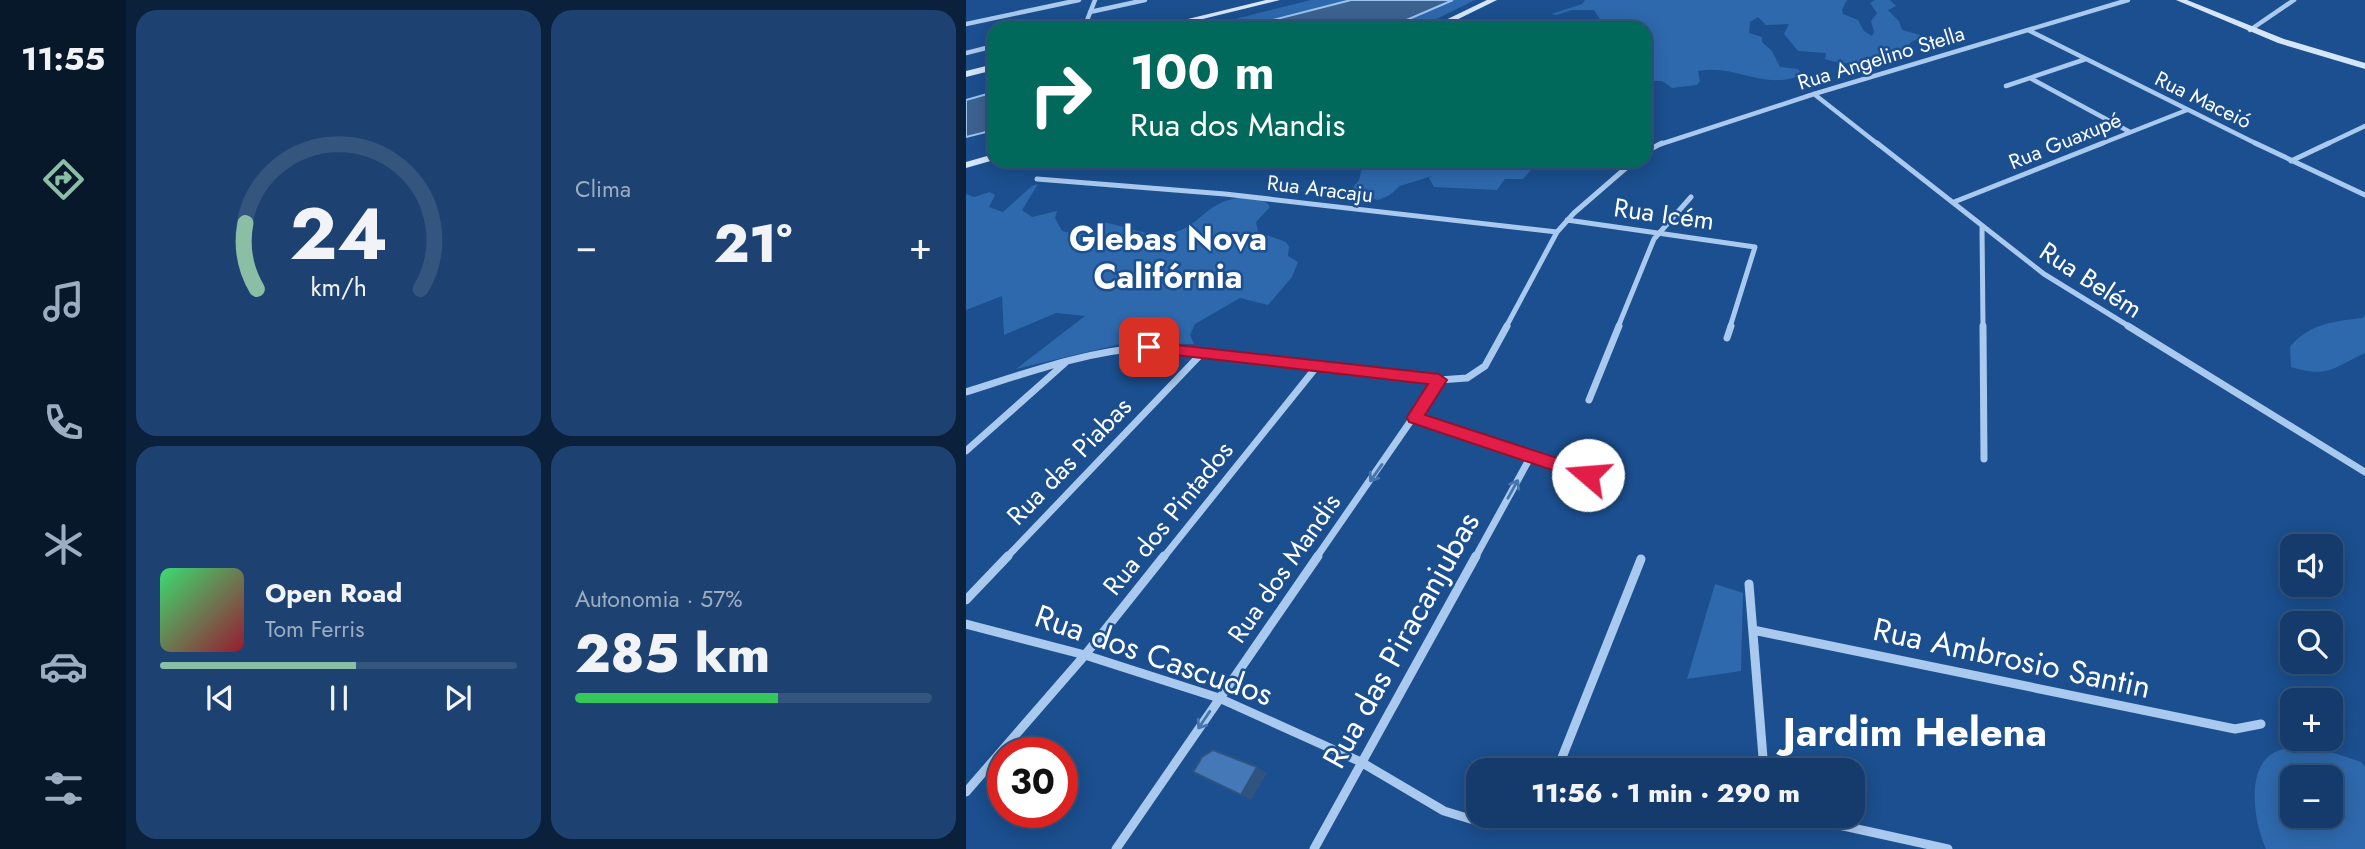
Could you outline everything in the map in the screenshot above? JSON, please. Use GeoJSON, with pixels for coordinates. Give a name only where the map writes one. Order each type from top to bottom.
{"type":"FeatureCollection","features":[{"type":"Feature","properties":{"kind":"street"},"geometry":{"type":"LineString","coordinates":[[966,24],[1079,0]]}},
{"type":"Feature","properties":{"kind":"street"},"geometry":{"type":"LineString","coordinates":[[1086,21],[1094,0]]}},
{"type":"Feature","properties":{"kind":"street"},"geometry":{"type":"LineString","coordinates":[[1090,12],[1145,0]]}},
{"type":"Feature","properties":{"kind":"street"},"geometry":{"type":"LineString","coordinates":[[1185,21],[1276,0]]}},
{"type":"Feature","properties":{"kind":"street"},"geometry":{"type":"LineString","coordinates":[[1438,21],[1482,0]]}},
{"type":"Feature","properties":{"kind":"street"},"geometry":{"type":"LineString","coordinates":[[1448,21],[1493,0]]}},
{"type":"Feature","properties":{"kind":"street","name":"Rua Angelino Stella"},"geometry":{"type":"LineString","coordinates":[[1652,148],[1814,94],[2128,0]]}},
{"type":"Feature","properties":{"kind":"street"},"geometry":{"type":"LineString","coordinates":[[2180,0],[2250,30],[2365,66]]}},
{"type":"Feature","properties":{"kind":"street"},"geometry":{"type":"LineString","coordinates":[[2198,0],[2250,30]]}},
{"type":"Feature","properties":{"kind":"street"},"geometry":{"type":"LineString","coordinates":[[2250,30],[2294,0]]}},
{"type":"Feature","properties":{"kind":"street","name":"Rua Maceió"},"geometry":{"type":"LineString","coordinates":[[2028,30],[2365,195]]}},
{"type":"Feature","properties":{"kind":"street"},"geometry":{"type":"LineString","coordinates":[[966,52],[987,48]]}},
{"type":"Feature","properties":{"kind":"street"},"geometry":{"type":"LineString","coordinates":[[2006,86],[2086,59]]}},
{"type":"Feature","properties":{"kind":"street"},"geometry":{"type":"LineString","coordinates":[[966,74],[987,69]]}},
{"type":"Feature","properties":{"kind":"street"},"geometry":{"type":"LineString","coordinates":[[2030,78],[2130,132]]}},
{"type":"Feature","properties":{"kind":"street","name":"Rua Belém"},"geometry":{"type":"LineString","coordinates":[[1814,94],[2044,274],[2365,472]]}},
{"type":"Feature","properties":{"kind":"street","name":"Rua Guaxupé"},"geometry":{"type":"LineString","coordinates":[[1955,202],[2187,110]]}},
{"type":"Feature","properties":{"kind":"street"},"geometry":{"type":"LineString","coordinates":[[2291,161],[2365,126]]}},
{"type":"Feature","properties":{"kind":"street"},"geometry":{"type":"LineString","coordinates":[[966,162],[987,157]]}},
{"type":"Feature","properties":{"kind":"street"},"geometry":{"type":"LineString","coordinates":[[966,392],[1068,360],[1117,349],[1149,347],[1439,380],[1467,378],[1485,366],[1557,232],[1626,168]]}},
{"type":"Feature","properties":{"kind":"street","name":"Rua Aracaju"},"geometry":{"type":"LineString","coordinates":[[1038,180],[1226,194],[1557,232]]}},
{"type":"Feature","properties":{"kind":"street"},"geometry":{"type":"LineString","coordinates":[[1589,400],[1654,239],[1691,197]]}},
{"type":"Feature","properties":{"kind":"street","name":"Rua Icém"},"geometry":{"type":"LineString","coordinates":[[1567,220],[1755,247],[1727,338]]}},
{"type":"Feature","properties":{"kind":"street"},"geometry":{"type":"LineString","coordinates":[[1982,227],[1984,459]]}},
{"type":"Feature","properties":{"kind":"street","name":"Rua das Piabas"},"geometry":{"type":"LineString","coordinates":[[966,600],[1203,352]]}},
{"type":"Feature","properties":{"kind":"street"},"geometry":{"type":"LineString","coordinates":[[966,451],[1068,360]]}},
{"type":"Feature","properties":{"kind":"street","name":"Rua dos Pintados"},"geometry":{"type":"LineString","coordinates":[[966,792],[1085,654],[1318,365]]}},
{"type":"Feature","properties":{"kind":"street","name":"Rua dos Mandis"},"geometry":{"type":"LineString","coordinates":[[1115,849],[1439,380]]}},
{"type":"Feature","properties":{"kind":"street"},"geometry":{"type":"LineString","coordinates":[[1415,417],[1588,475]]}},
{"type":"Feature","properties":{"kind":"street","name":"Rua das Piracanjubas"},"geometry":{"type":"LineString","coordinates":[[1314,849],[1531,456]]}},
{"type":"Feature","properties":{"kind":"street"},"geometry":{"type":"LineString","coordinates":[[1562,758],[1641,559]]}},
{"type":"Feature","properties":{"kind":"street"},"geometry":{"type":"LineString","coordinates":[[1749,584],[1762,758]]}},
{"type":"Feature","properties":{"kind":"street","name":"Rua dos Cascudos"},"geometry":{"type":"LineString","coordinates":[[966,624],[1085,654],[1219,698],[1361,762],[1444,811],[1466,818]]}},
{"type":"Feature","properties":{"kind":"street","name":"Rua Ambrosio Santin"},"geometry":{"type":"LineString","coordinates":[[1753,630],[2235,729],[2261,724]]}},
{"type":"Feature","properties":{"kind":"street"},"geometry":{"type":"LineString","coordinates":[[1853,828],[1948,849]]}},
{"type":"Feature","properties":{"kind":"shaded area"},"geometry":{"type":"Polygon","coordinates":[[[1311,0],[1351,0],[1269,21],[1227,21],[1311,0]]]}},
{"type":"Feature","properties":{"kind":"shaded area"},"geometry":{"type":"Polygon","coordinates":[[[1351,0],[1453,0],[1404,21],[1269,21],[1351,0]]]}},
{"type":"Feature","properties":{"kind":"shaded area"},"geometry":{"type":"Polygon","coordinates":[[[1452,0],[1475,0],[1432,21],[1404,21],[1452,0]]]}},
{"type":"Feature","properties":{"kind":"shaded area"},"geometry":{"type":"Polygon","coordinates":[[[1585,0],[1847,0],[1843,14],[1858,20],[1864,31],[1872,36],[1874,32],[1871,21],[1877,13],[1870,3],[1875,0],[1890,0],[1896,6],[1888,10],[1899,21],[1902,30],[1924,36],[1911,42],[1904,53],[1911,59],[1894,53],[1881,65],[1838,62],[1825,59],[1826,53],[1798,51],[1784,34],[1789,24],[1766,25],[1758,17],[1750,22],[1749,33],[1762,37],[1762,42],[1772,51],[1780,67],[1798,69],[1802,75],[1775,80],[1725,71],[1698,71],[1700,81],[1697,85],[1672,88],[1662,81],[1652,81],[1652,21],[1595,21],[1600,19],[1594,10],[1551,14],[1582,4],[1585,0]]]}},
{"type":"Feature","properties":{"kind":"shaded area"},"geometry":{"type":"Polygon","coordinates":[[[987,94],[987,132],[966,137],[966,100],[987,94]]]}},
{"type":"Feature","properties":{"kind":"shaded area"},"geometry":{"type":"Polygon","coordinates":[[[1362,168],[1533,168],[1523,179],[1505,179],[1497,190],[1434,187],[1429,178],[1432,176],[1400,186],[1390,195],[1378,200],[1349,192],[1359,180],[1362,168]]]}},
{"type":"Feature","properties":{"kind":"shaded area"},"geometry":{"type":"Polygon","coordinates":[[[1038,184],[1022,210],[1032,217],[1057,211],[1055,218],[1062,231],[1073,233],[1089,232],[1102,222],[1144,232],[1167,234],[1183,229],[1225,202],[1254,198],[1270,207],[1256,222],[1258,232],[1286,242],[1289,247],[1288,256],[1298,262],[1292,277],[1268,305],[1240,298],[1195,324],[1190,335],[1194,344],[1125,343],[1016,369],[1085,316],[1056,313],[1004,335],[1002,296],[966,310],[966,194],[974,197],[990,192],[995,195],[989,207],[1003,212],[1032,186],[1038,184]]]}},
{"type":"Feature","properties":{"kind":"shaded area"},"geometry":{"type":"Polygon","coordinates":[[[2365,314],[2365,353],[2322,372],[2291,367],[2290,347],[2305,333],[2332,322],[2363,318],[2365,314]]]}},
{"type":"Feature","properties":{"kind":"shaded area"},"geometry":{"type":"Polygon","coordinates":[[[1715,584],[1743,593],[1741,671],[1687,679],[1715,584]]]}},
{"type":"Feature","properties":{"kind":"shaded area"},"geometry":{"type":"Polygon","coordinates":[[[2280,750],[2328,751],[2361,762],[2365,767],[2365,849],[2266,849],[2255,809],[2255,794],[2256,780],[2268,757],[2280,750]]]}},
{"type":"Feature","properties":{"kind":"building"},"geometry":{"type":"Polygon","coordinates":[[[1213,750],[1257,767],[1241,795],[1193,772],[1202,757],[1213,750]]]}},
{"type":"Feature","properties":{"kind":"district","name":"Glebas Nova Califórnia"},"geometry":{"type":"Point","coordinates":[1168,257]}},
{"type":"Feature","properties":{"kind":"district","name":"Jardim Helena"},"geometry":{"type":"Point","coordinates":[1915,732]}},
{"type":"Feature","properties":{"kind":"route"},"geometry":{"type":"LineString","coordinates":[[1149,347],[1439,380],[1415,417],[1588,475]]}}]}
